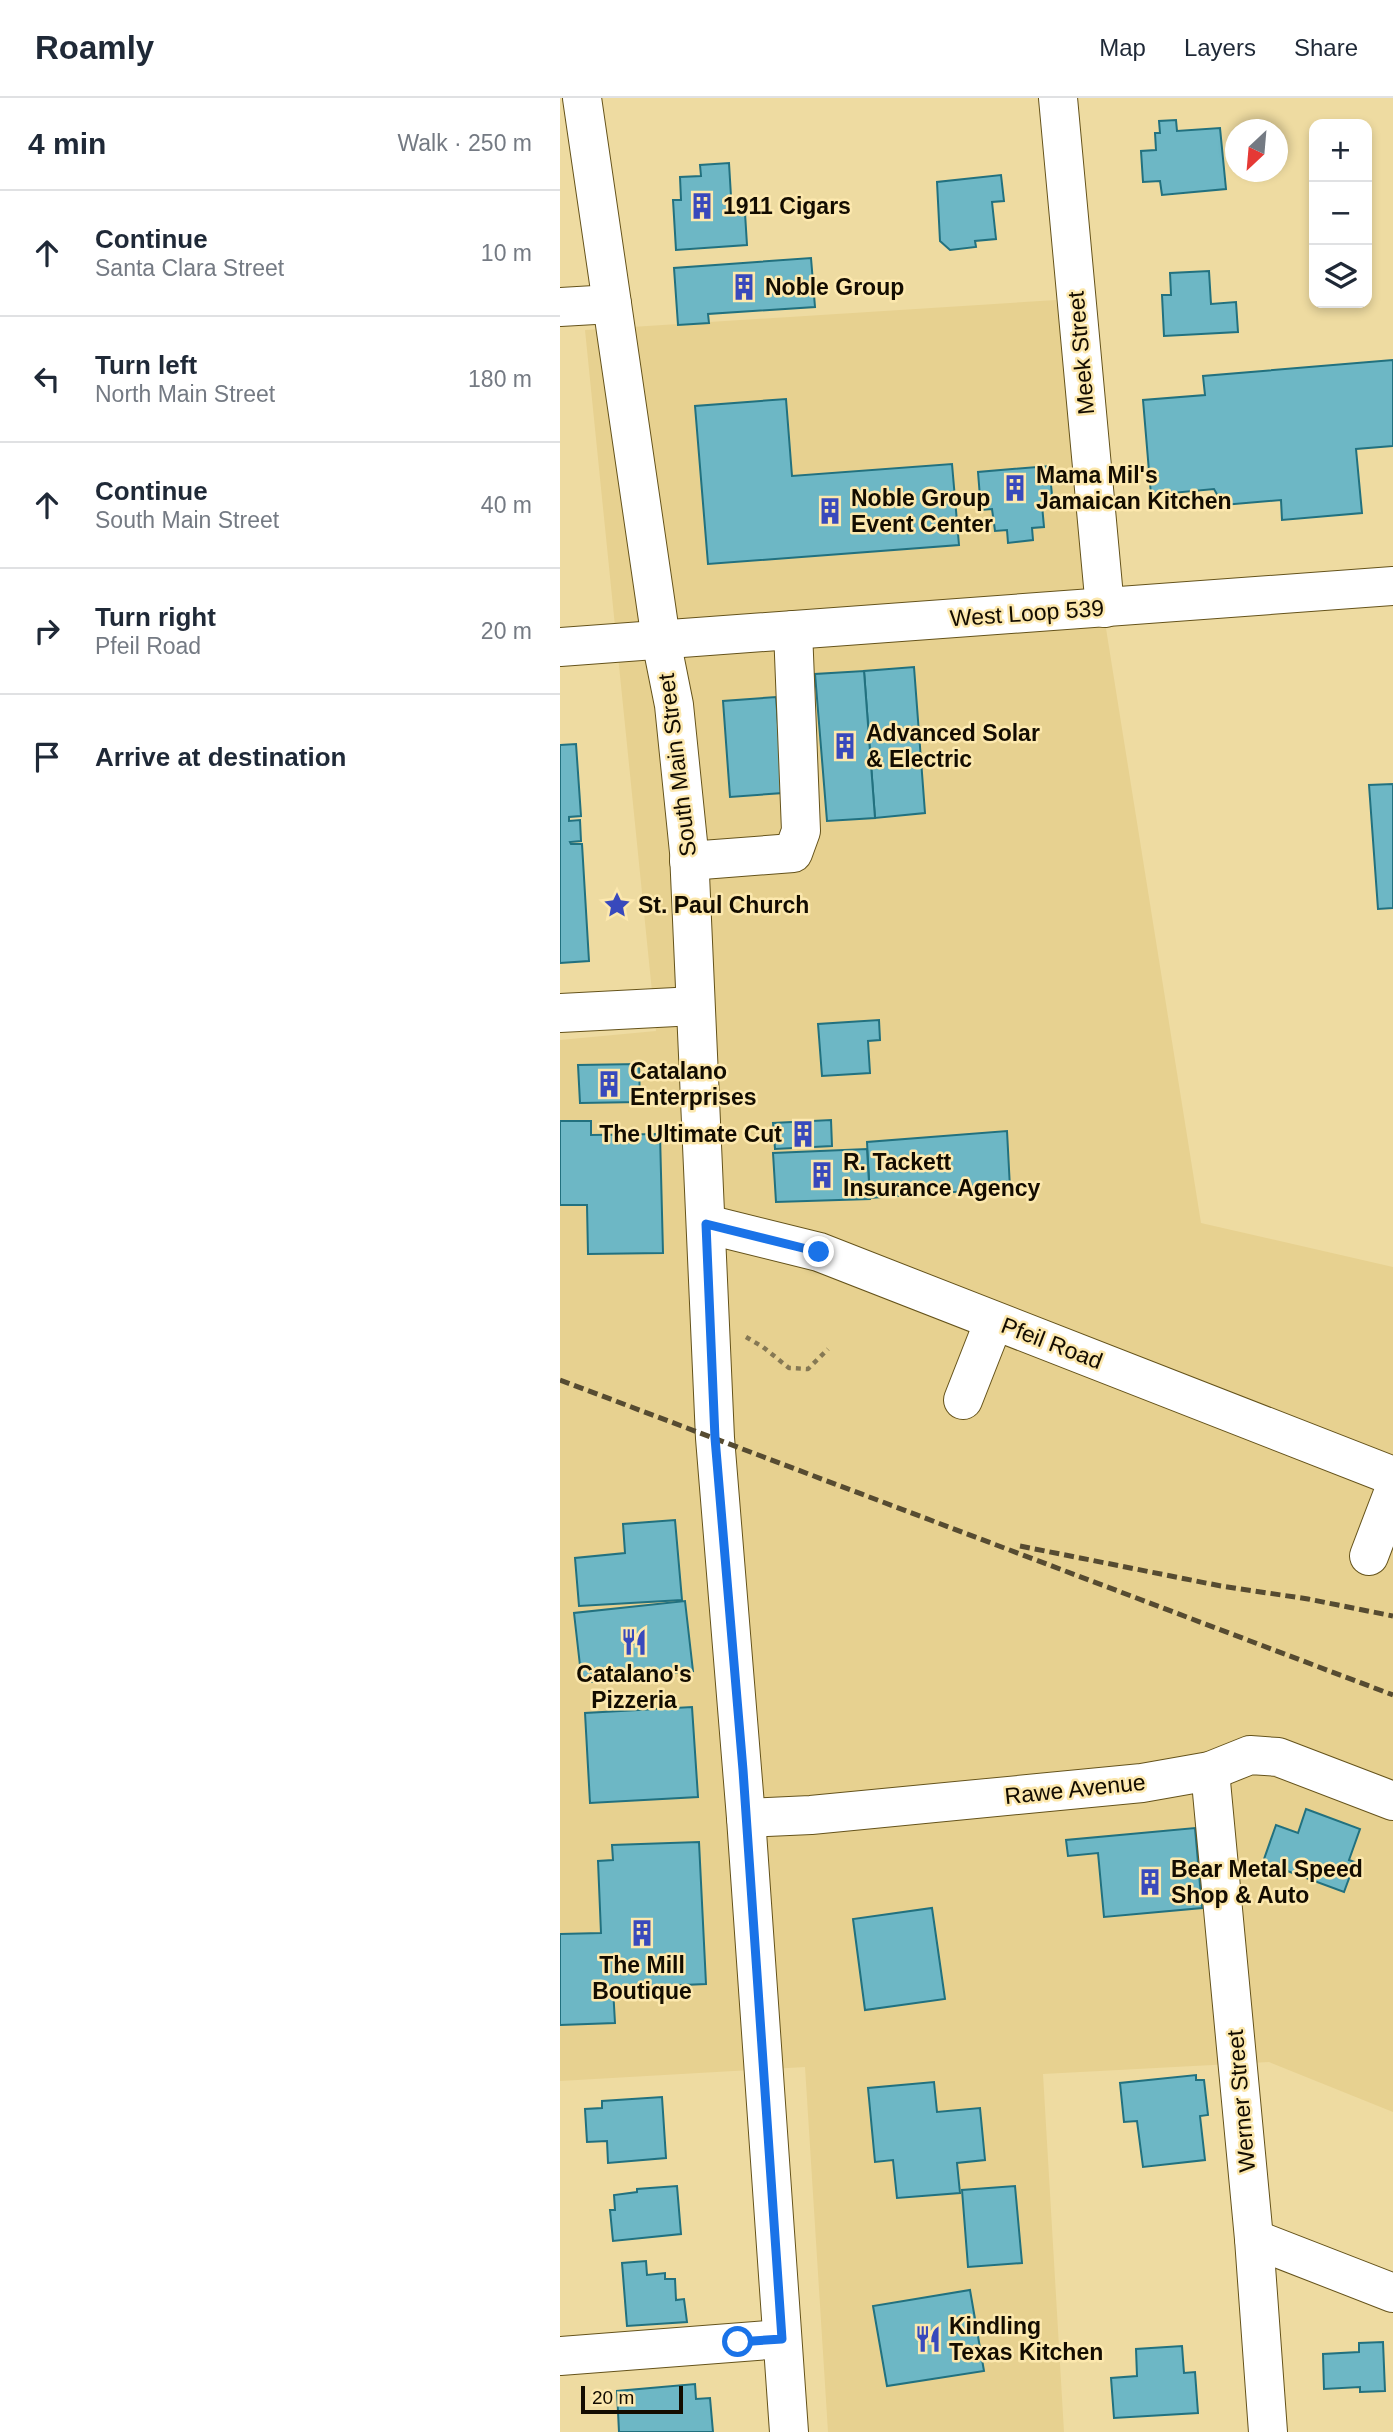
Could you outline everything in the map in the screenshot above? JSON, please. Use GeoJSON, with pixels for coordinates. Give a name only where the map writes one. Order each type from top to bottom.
{"type":"FeatureCollection","features":[{"type":"Feature","properties":{"kind":"street","name":"South Main Street"},"geometry":{"type":"LineString","coordinates":[[582,98],[661,640],[674,705],[689,861],[715,1438],[746,1818],[789,2432]]}},
{"type":"Feature","properties":{"kind":"street","name":"Meek Street"},"geometry":{"type":"LineString","coordinates":[[1058,98],[1105,608]]}},
{"type":"Feature","properties":{"kind":"street"},"geometry":{"type":"LineString","coordinates":[[560,307],[612,304]]}},
{"type":"Feature","properties":{"kind":"street","name":"West Loop 539"},"geometry":{"type":"LineString","coordinates":[[560,647],[1393,586]]}},
{"type":"Feature","properties":{"kind":"street"},"geometry":{"type":"LineString","coordinates":[[689,861],[793,853],[801,831],[793,630]]}},
{"type":"Feature","properties":{"kind":"street"},"geometry":{"type":"LineString","coordinates":[[560,1013],[695,1006]]}},
{"type":"Feature","properties":{"kind":"street","name":"Pfeil Road"},"geometry":{"type":"LineString","coordinates":[[706,1224],[819,1252],[1393,1476]]}},
{"type":"Feature","properties":{"kind":"street"},"geometry":{"type":"LineString","coordinates":[[962,1400],[994,1321]]}},
{"type":"Feature","properties":{"kind":"street"},"geometry":{"type":"LineString","coordinates":[[1369,1556],[1393,1493]]}},
{"type":"Feature","properties":{"kind":"street","name":"Rawe Avenue"},"geometry":{"type":"LineString","coordinates":[[746,1818],[811,1815],[1142,1783],[1210,1771],[1250,1755],[1278,1757],[1393,1801]]}},
{"type":"Feature","properties":{"kind":"street","name":"Werner Street"},"geometry":{"type":"LineString","coordinates":[[1210,1771],[1254,2239],[1268,2432]]}},
{"type":"Feature","properties":{"kind":"street"},"geometry":{"type":"LineString","coordinates":[[1254,2239],[1393,2293]]}},
{"type":"Feature","properties":{"kind":"street"},"geometry":{"type":"LineString","coordinates":[[560,2356],[782,2339]]}},
{"type":"Feature","properties":{"kind":"path"},"geometry":{"type":"LineString","coordinates":[[743,1335],[762,1346],[789,1368],[808,1369],[828,1349]]}},
{"type":"Feature","properties":{"kind":"shaded area"},"geometry":{"type":"Polygon","coordinates":[[[1056,300],[1066,378],[1201,1223],[1393,1267],[1393,2112],[1269,2062],[1043,2074],[1064,2432],[828,2432],[805,2067],[560,2081],[560,1040],[656,1031],[585,330],[1056,300]]]}},
{"type":"Feature","properties":{"kind":"building"},"geometry":{"type":"Polygon","coordinates":[[[1176,120],[1177,131],[1220,128],[1226,189],[1162,195],[1160,181],[1143,182],[1141,151],[1156,150],[1155,133],[1160,133],[1159,121],[1176,120]]]}},
{"type":"Feature","properties":{"kind":"building","name":"1911 Cigars"},"geometry":{"type":"Polygon","coordinates":[[[729,163],[732,213],[745,213],[747,245],[676,250],[673,200],[681,200],[680,177],[701,176],[700,165],[729,163]]]}},
{"type":"Feature","properties":{"kind":"building"},"geometry":{"type":"Polygon","coordinates":[[[1001,175],[1004,201],[992,202],[996,239],[975,241],[976,247],[950,250],[940,241],[937,182],[1001,175]]]}},
{"type":"Feature","properties":{"kind":"building","name":"Noble Group"},"geometry":{"type":"Polygon","coordinates":[[[811,258],[815,307],[708,314],[709,323],[678,325],[674,268],[811,258]]]}},
{"type":"Feature","properties":{"kind":"building"},"geometry":{"type":"Polygon","coordinates":[[[1209,271],[1211,304],[1236,302],[1238,332],[1164,336],[1162,295],[1171,295],[1170,273],[1209,271]]]}},
{"type":"Feature","properties":{"kind":"building"},"geometry":{"type":"Polygon","coordinates":[[[1393,360],[1393,446],[1356,449],[1362,513],[1282,520],[1281,500],[1223,505],[1214,489],[1151,495],[1143,400],[1205,395],[1203,376],[1393,360]]]}},
{"type":"Feature","properties":{"kind":"building","name":"Noble Group Event Center"},"geometry":{"type":"Polygon","coordinates":[[[786,399],[792,476],[952,464],[959,545],[708,564],[695,406],[786,399]]]}},
{"type":"Feature","properties":{"kind":"building","name":"Mama Mil's Jamaican Kitchen"},"geometry":{"type":"Polygon","coordinates":[[[1049,466],[1053,504],[1042,505],[1044,527],[1032,528],[1033,540],[1008,543],[1007,530],[995,531],[992,509],[981,510],[978,472],[1049,466]]]}},
{"type":"Feature","properties":{"kind":"building"},"geometry":{"type":"Polygon","coordinates":[[[914,667],[925,813],[875,818],[864,671],[914,667]]]}},
{"type":"Feature","properties":{"kind":"building","name":"Advanced Solar & Electric"},"geometry":{"type":"Polygon","coordinates":[[[864,671],[875,818],[827,821],[815,674],[864,671]]]}},
{"type":"Feature","properties":{"kind":"building"},"geometry":{"type":"Polygon","coordinates":[[[776,697],[783,793],[730,797],[723,701],[776,697]]]}},
{"type":"Feature","properties":{"kind":"building"},"geometry":{"type":"Polygon","coordinates":[[[576,744],[581,816],[569,817],[569,821],[580,820],[581,841],[570,842],[582,844],[589,961],[560,963],[560,745],[576,744]]]}},
{"type":"Feature","properties":{"kind":"building"},"geometry":{"type":"Polygon","coordinates":[[[1393,784],[1393,908],[1378,909],[1369,785],[1393,784]]]}},
{"type":"Feature","properties":{"kind":"building"},"geometry":{"type":"Polygon","coordinates":[[[879,1020],[880,1040],[868,1041],[870,1073],[822,1076],[818,1024],[879,1020]]]}},
{"type":"Feature","properties":{"kind":"building","name":"Catalano Enterprises"},"geometry":{"type":"Polygon","coordinates":[[[639,1064],[640,1102],[580,1103],[578,1065],[639,1064]]]}},
{"type":"Feature","properties":{"kind":"building","name":"The Ultimate Cut"},"geometry":{"type":"Polygon","coordinates":[[[831,1120],[832,1146],[775,1149],[773,1123],[831,1120]]]}},
{"type":"Feature","properties":{"kind":"building"},"geometry":{"type":"Polygon","coordinates":[[[560,1121],[591,1121],[591,1135],[660,1134],[663,1253],[588,1254],[587,1205],[560,1205],[560,1121]]]}},
{"type":"Feature","properties":{"kind":"building"},"geometry":{"type":"Polygon","coordinates":[[[1007,1131],[1010,1188],[870,1198],[867,1142],[1007,1131]]]}},
{"type":"Feature","properties":{"kind":"building","name":"R. Tackett Insurance Agency"},"geometry":{"type":"Polygon","coordinates":[[[867,1149],[870,1199],[776,1202],[773,1153],[867,1149]]]}},
{"type":"Feature","properties":{"kind":"building"},"geometry":{"type":"Polygon","coordinates":[[[675,1520],[682,1600],[579,1606],[575,1558],[625,1553],[623,1524],[675,1520]]]}},
{"type":"Feature","properties":{"kind":"building","name":"Catalano's Pizzeria"},"geometry":{"type":"Polygon","coordinates":[[[685,1601],[693,1671],[582,1683],[574,1613],[685,1601]]]}},
{"type":"Feature","properties":{"kind":"building"},"geometry":{"type":"Polygon","coordinates":[[[692,1707],[698,1797],[590,1803],[585,1713],[692,1707]]]}},
{"type":"Feature","properties":{"kind":"building"},"geometry":{"type":"Polygon","coordinates":[[[1306,1809],[1360,1829],[1349,1860],[1355,1862],[1344,1892],[1263,1862],[1276,1825],[1298,1833],[1306,1809]]]}},
{"type":"Feature","properties":{"kind":"building","name":"Bear Metal Speed Shop & Auto"},"geometry":{"type":"Polygon","coordinates":[[[1195,1828],[1202,1908],[1104,1917],[1098,1853],[1068,1856],[1066,1840],[1195,1828]]]}},
{"type":"Feature","properties":{"kind":"building","name":"The Mill Boutique"},"geometry":{"type":"Polygon","coordinates":[[[699,1842],[706,1984],[613,1988],[615,2023],[560,2025],[560,1934],[601,1933],[598,1861],[613,1860],[612,1845],[699,1842]]]}},
{"type":"Feature","properties":{"kind":"building"},"geometry":{"type":"Polygon","coordinates":[[[932,1908],[945,1999],[865,2010],[853,1919],[932,1908]]]}},
{"type":"Feature","properties":{"kind":"building"},"geometry":{"type":"Polygon","coordinates":[[[1196,2075],[1196,2080],[1204,2080],[1208,2115],[1200,2116],[1205,2160],[1143,2167],[1137,2121],[1124,2122],[1120,2083],[1196,2075]]]}},
{"type":"Feature","properties":{"kind":"building"},"geometry":{"type":"Polygon","coordinates":[[[934,2082],[937,2112],[980,2108],[985,2160],[957,2163],[960,2193],[897,2198],[893,2160],[875,2162],[868,2088],[934,2082]]]}},
{"type":"Feature","properties":{"kind":"building"},"geometry":{"type":"Polygon","coordinates":[[[662,2097],[666,2158],[608,2163],[607,2141],[587,2142],[585,2109],[602,2108],[602,2101],[662,2097]]]}},
{"type":"Feature","properties":{"kind":"building"},"geometry":{"type":"Polygon","coordinates":[[[677,2186],[681,2234],[613,2241],[610,2210],[615,2210],[614,2195],[637,2192],[637,2189],[677,2186]]]}},
{"type":"Feature","properties":{"kind":"building"},"geometry":{"type":"Polygon","coordinates":[[[1015,2186],[1022,2263],[968,2267],[962,2190],[1015,2186]]]}},
{"type":"Feature","properties":{"kind":"building"},"geometry":{"type":"Polygon","coordinates":[[[646,2261],[647,2275],[665,2273],[665,2279],[675,2279],[676,2300],[684,2299],[687,2322],[627,2326],[622,2263],[646,2261]]]}},
{"type":"Feature","properties":{"kind":"building","name":"Kindling Texas Kitchen"},"geometry":{"type":"Polygon","coordinates":[[[970,2290],[984,2371],[887,2386],[873,2306],[970,2290]]]}},
{"type":"Feature","properties":{"kind":"building"},"geometry":{"type":"Polygon","coordinates":[[[1383,2342],[1385,2391],[1360,2392],[1360,2387],[1324,2389],[1323,2354],[1359,2352],[1359,2343],[1383,2342]]]}},
{"type":"Feature","properties":{"kind":"building"},"geometry":{"type":"Polygon","coordinates":[[[1182,2346],[1184,2373],[1195,2372],[1198,2413],[1114,2418],[1111,2378],[1137,2376],[1136,2349],[1182,2346]]]}},
{"type":"Feature","properties":{"kind":"building"},"geometry":{"type":"Polygon","coordinates":[[[695,2384],[696,2399],[710,2398],[713,2432],[619,2432],[617,2391],[695,2384]]]}},
{"type":"Feature","properties":{"kind":"railway"},"geometry":{"type":"LineString","coordinates":[[560,1380],[1393,1695]]}},
{"type":"Feature","properties":{"kind":"railway"},"geometry":{"type":"LineString","coordinates":[[1020,1546],[1221,1586],[1308,1599],[1393,1616]]}},
{"type":"Feature","properties":{"kind":"place","name":"1911 Cigars"},"geometry":{"type":"Point","coordinates":[702,206]}},
{"type":"Feature","properties":{"kind":"place","name":"Noble Group"},"geometry":{"type":"Point","coordinates":[744,287]}},
{"type":"Feature","properties":{"kind":"place","name":"Mama Mil's Jamaican Kitchen"},"geometry":{"type":"Point","coordinates":[1015,488]}},
{"type":"Feature","properties":{"kind":"place","name":"Noble Group Event Center"},"geometry":{"type":"Point","coordinates":[830,511]}},
{"type":"Feature","properties":{"kind":"place","name":"Advanced Solar & Electric"},"geometry":{"type":"Point","coordinates":[845,746]}},
{"type":"Feature","properties":{"kind":"place","name":"St. Paul Church"},"geometry":{"type":"Point","coordinates":[617,905]}},
{"type":"Feature","properties":{"kind":"place","name":"Catalano Enterprises"},"geometry":{"type":"Point","coordinates":[609,1084]}},
{"type":"Feature","properties":{"kind":"place","name":"The Ultimate Cut"},"geometry":{"type":"Point","coordinates":[803,1134]}},
{"type":"Feature","properties":{"kind":"place","name":"R. Tackett Insurance Agency"},"geometry":{"type":"Point","coordinates":[822,1175]}},
{"type":"Feature","properties":{"kind":"place","name":"Catalano's Pizzeria"},"geometry":{"type":"Point","coordinates":[634,1642]}},
{"type":"Feature","properties":{"kind":"place","name":"Bear Metal Speed Shop & Auto"},"geometry":{"type":"Point","coordinates":[1150,1882]}},
{"type":"Feature","properties":{"kind":"place","name":"The Mill Boutique"},"geometry":{"type":"Point","coordinates":[642,1933]}},
{"type":"Feature","properties":{"kind":"place","name":"Kindling Texas Kitchen"},"geometry":{"type":"Point","coordinates":[928,2339]}},
{"type":"Feature","properties":{"kind":"route"},"geometry":{"type":"LineString","coordinates":[[738,2342],[782,2339],[743,1770],[715,1438],[706,1224],[819,1252]]}}]}
